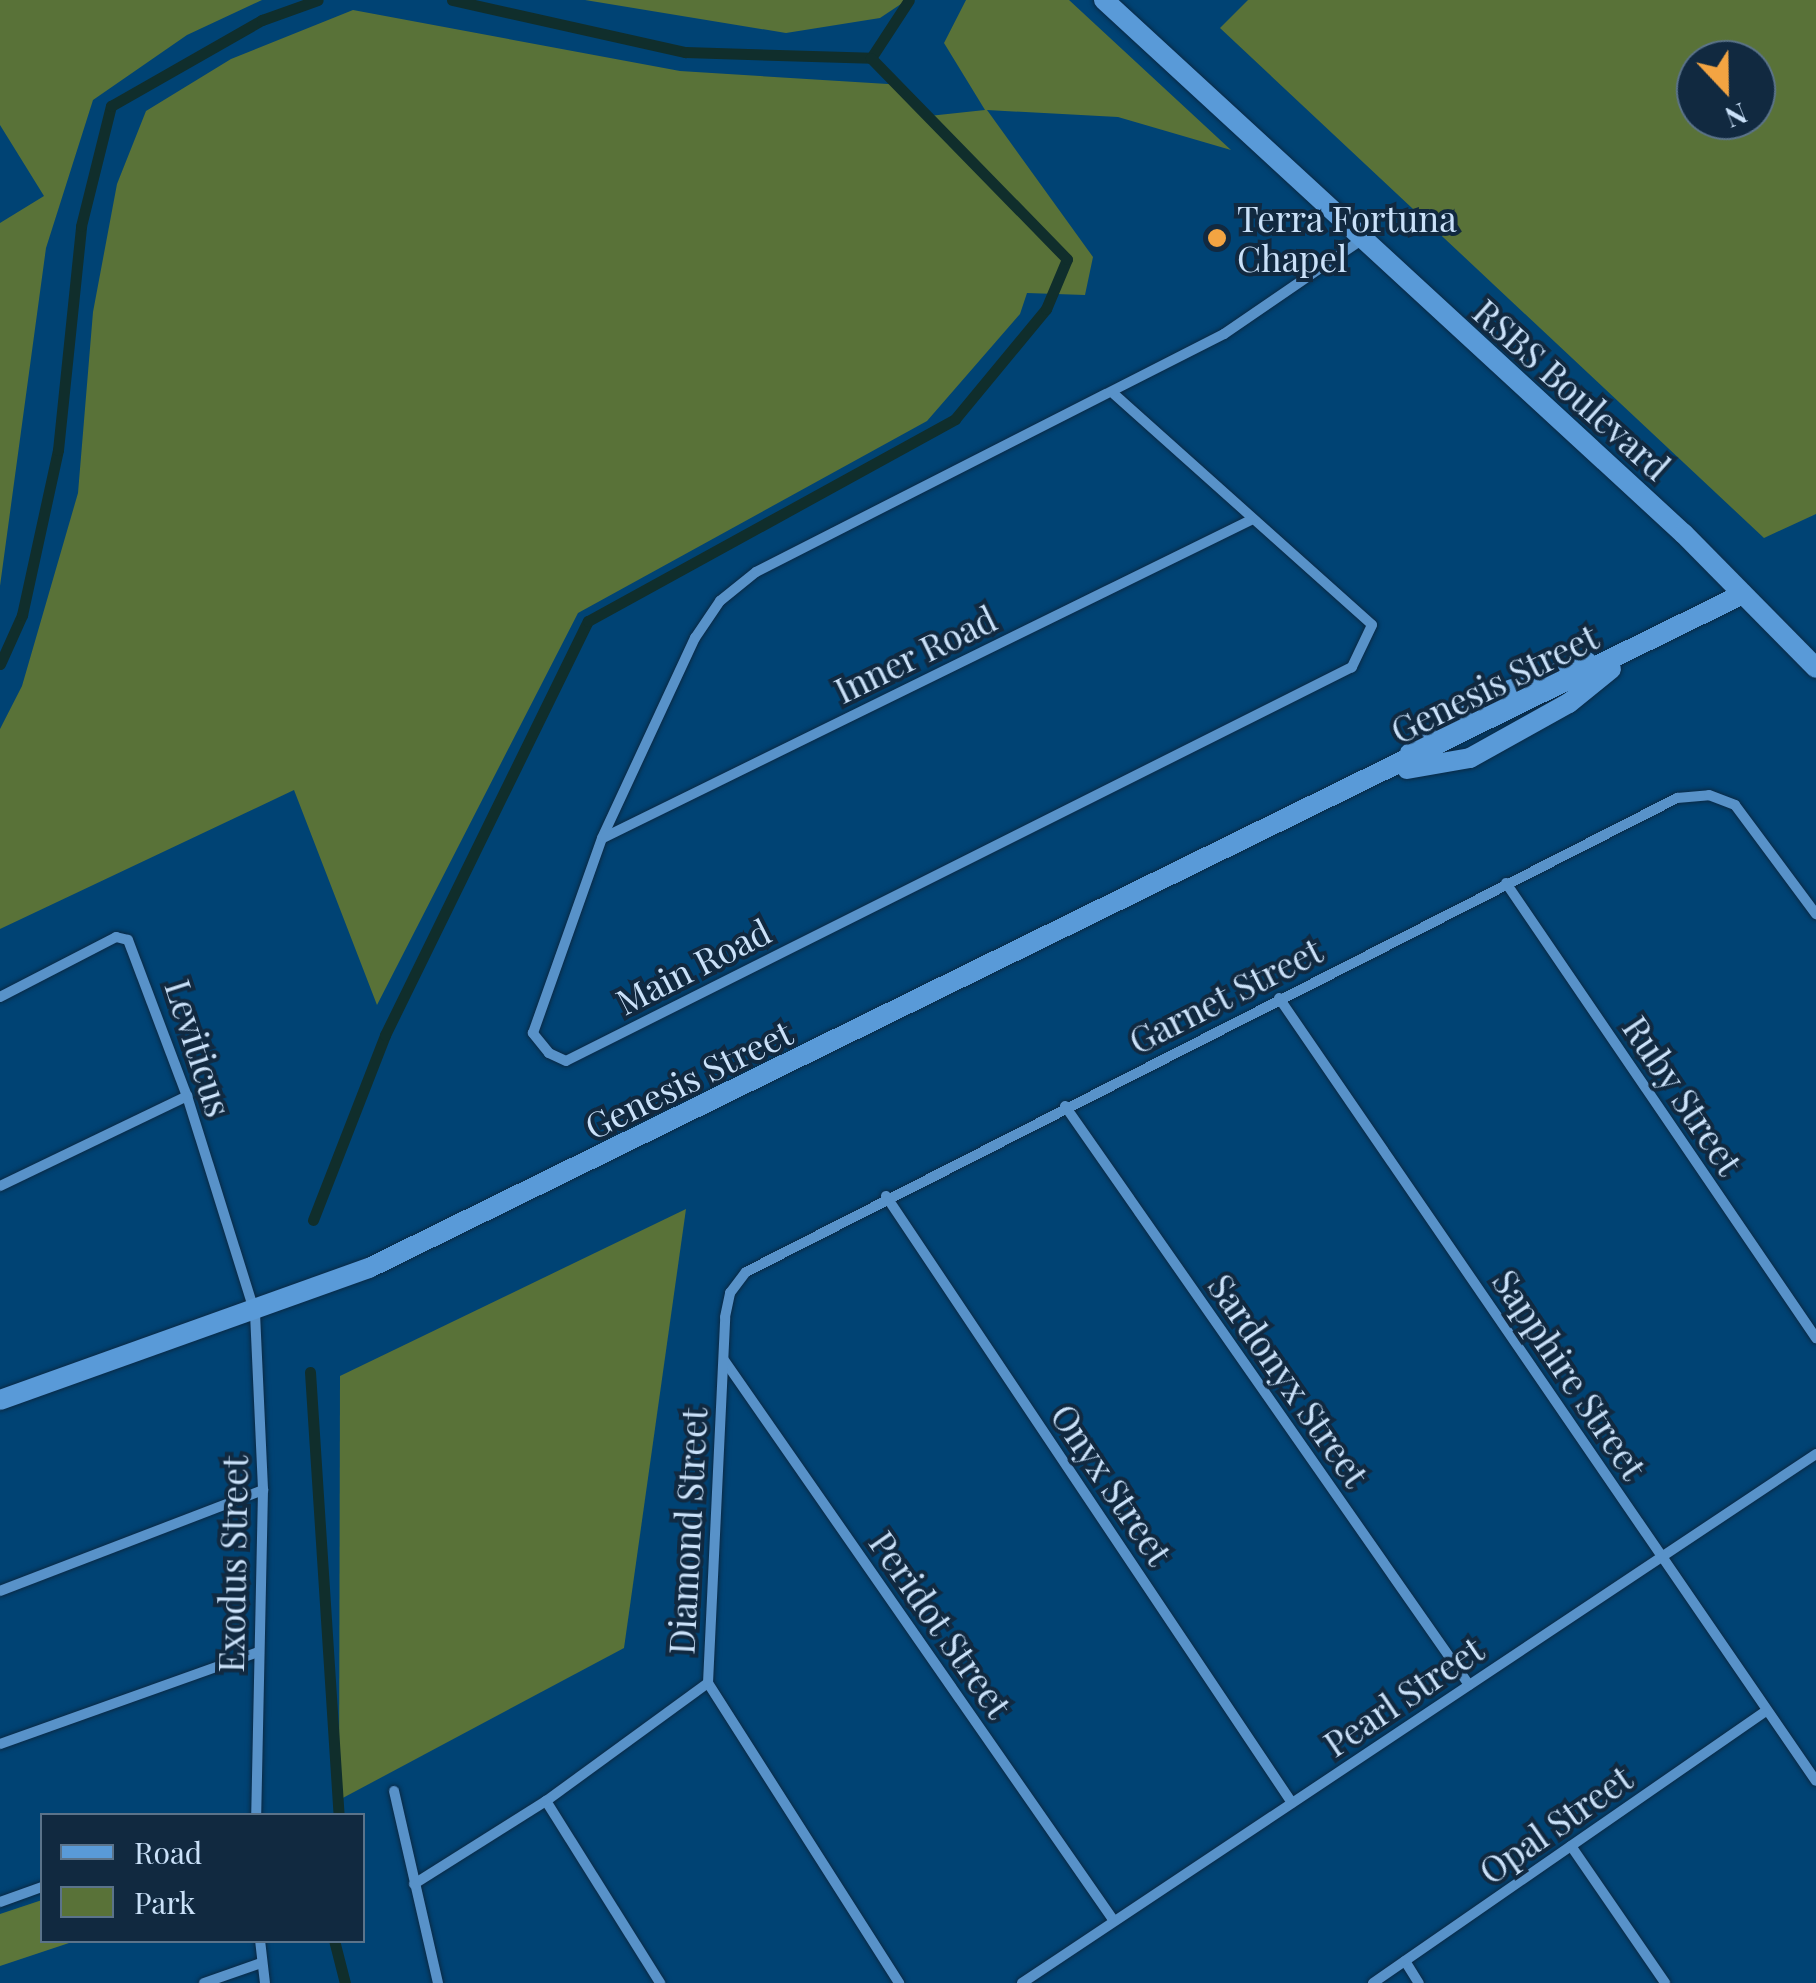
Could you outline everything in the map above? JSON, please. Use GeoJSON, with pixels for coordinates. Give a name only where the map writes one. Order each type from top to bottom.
{"type":"FeatureCollection","features":[{"type":"Feature","properties":{"kind":"street","name":"RSBS Boulevard"},"geometry":{"type":"LineString","coordinates":[[1104,0],[1744,594],[1816,668]]}},
{"type":"Feature","properties":{"kind":"street","name":"Main Road"},"geometry":{"type":"LineString","coordinates":[[1114,394],[1372,625],[1366,650],[1352,668],[566,1060],[549,1054],[533,1033],[602,838],[695,638],[720,601],[756,572],[1114,394],[1224,334],[1360,240]]}},
{"type":"Feature","properties":{"kind":"street","name":"Inner Road"},"geometry":{"type":"LineString","coordinates":[[602,838],[1253,519]]}},
{"type":"Feature","properties":{"kind":"street","name":"Genesis Street"},"geometry":{"type":"LineString","coordinates":[[1386,773],[1470,758],[1570,703],[1632,652],[1744,594]]}},
{"type":"Feature","properties":{"kind":"street","name":"Genesis Street"},"geometry":{"type":"LineString","coordinates":[[0,1400],[255,1313],[369,1268],[1386,773],[1448,721],[1496,694],[1548,671],[1632,652]]}},
{"type":"Feature","properties":{"kind":"street","name":"Garnet Street"},"geometry":{"type":"LineString","coordinates":[[746,1272],[886,1196],[1677,798],[1709,795],[1736,805],[1816,914]]}},
{"type":"Feature","properties":{"kind":"street","name":"Ruby Street"},"geometry":{"type":"LineString","coordinates":[[1506,883],[1816,1338]]}},
{"type":"Feature","properties":{"kind":"street","name":"Leviticus"},"geometry":{"type":"LineString","coordinates":[[0,998],[116,937],[128,940],[187,1096],[255,1313]]}},
{"type":"Feature","properties":{"kind":"street","name":"Sapphire Street"},"geometry":{"type":"LineString","coordinates":[[1279,998],[1816,1781]]}},
{"type":"Feature","properties":{"kind":"street"},"geometry":{"type":"LineString","coordinates":[[0,1186],[187,1096]]}},
{"type":"Feature","properties":{"kind":"street","name":"Sardonyx Street"},"geometry":{"type":"LineString","coordinates":[[1065,1106],[1469,1685]]}},
{"type":"Feature","properties":{"kind":"street","name":"Onyx Street"},"geometry":{"type":"LineString","coordinates":[[886,1196],[1292,1803]]}},
{"type":"Feature","properties":{"kind":"street","name":"Diamond Street"},"geometry":{"type":"LineString","coordinates":[[414,1884],[546,1801],[708,1683],[723,1358],[730,1293],[746,1272]]}},
{"type":"Feature","properties":{"kind":"street","name":"Exodus Street"},"geometry":{"type":"LineString","coordinates":[[253,1813],[262,1490],[255,1313]]}},
{"type":"Feature","properties":{"kind":"street","name":"Peridot Street"},"geometry":{"type":"LineString","coordinates":[[723,1358],[1114,1922]]}},
{"type":"Feature","properties":{"kind":"street","name":"Pearl Street"},"geometry":{"type":"LineString","coordinates":[[1022,1983],[1816,1454]]}},
{"type":"Feature","properties":{"kind":"street"},"geometry":{"type":"LineString","coordinates":[[0,1590],[262,1490]]}},
{"type":"Feature","properties":{"kind":"street"},"geometry":{"type":"LineString","coordinates":[[0,1744],[258,1652]]}},
{"type":"Feature","properties":{"kind":"street"},"geometry":{"type":"LineString","coordinates":[[708,1683],[900,1983]]}},
{"type":"Feature","properties":{"kind":"street","name":"Opal Street"},"geometry":{"type":"LineString","coordinates":[[1373,1983],[1767,1710]]}},
{"type":"Feature","properties":{"kind":"street"},"geometry":{"type":"LineString","coordinates":[[394,1791],[438,1983]]}},
{"type":"Feature","properties":{"kind":"street"},"geometry":{"type":"LineString","coordinates":[[546,1801],[660,1983]]}},
{"type":"Feature","properties":{"kind":"street"},"geometry":{"type":"LineString","coordinates":[[1571,1846],[1665,1983]]}},
{"type":"Feature","properties":{"kind":"street"},"geometry":{"type":"LineString","coordinates":[[0,1902],[40,1888]]}},
{"type":"Feature","properties":{"kind":"street"},"geometry":{"type":"LineString","coordinates":[[260,1943],[265,1983]]}},
{"type":"Feature","properties":{"kind":"street"},"geometry":{"type":"LineString","coordinates":[[1404,1962],[1419,1983]]}},
{"type":"Feature","properties":{"kind":"street"},"geometry":{"type":"LineString","coordinates":[[204,1983],[260,1963]]}},
{"type":"Feature","properties":{"kind":"green space"},"geometry":{"type":"Polygon","coordinates":[[[0,0],[262,0],[187,35],[93,100],[46,248],[0,586],[0,223],[44,196],[0,125],[0,0]]]}},
{"type":"Feature","properties":{"kind":"green space"},"geometry":{"type":"Polygon","coordinates":[[[585,0],[907,0],[880,18],[786,33],[585,0]]]}},
{"type":"Feature","properties":{"kind":"green space"},"geometry":{"type":"Polygon","coordinates":[[[966,0],[1069,0],[1231,150],[1118,117],[987,110],[1093,257],[1085,295],[1027,293],[1020,314],[927,421],[578,613],[377,1005],[294,790],[0,929],[0,729],[22,686],[78,493],[93,312],[117,184],[146,111],[231,59],[353,10],[680,71],[904,85],[929,116],[985,110],[944,43],[966,0]]]}},
{"type":"Feature","properties":{"kind":"green space"},"geometry":{"type":"Polygon","coordinates":[[[1248,0],[1816,0],[1816,514],[1764,538],[1220,28],[1248,0]]]}},
{"type":"Feature","properties":{"kind":"green space"},"geometry":{"type":"Polygon","coordinates":[[[686,1209],[624,1648],[339,1800],[340,1376],[686,1209]]]}},
{"type":"Feature","properties":{"kind":"green space"},"geometry":{"type":"Polygon","coordinates":[[[40,1901],[40,1943],[69,1943],[0,1966],[0,1914],[40,1901]]]}},
{"type":"Feature","properties":{"kind":"waterway"},"geometry":{"type":"LineString","coordinates":[[0,664],[22,615],[58,450],[81,226],[111,106],[262,20],[318,0]]}},
{"type":"Feature","properties":{"kind":"waterway"},"geometry":{"type":"LineString","coordinates":[[452,0],[685,52],[871,58],[909,0]]}},
{"type":"Feature","properties":{"kind":"waterway"},"geometry":{"type":"LineString","coordinates":[[313,1220],[385,1035],[588,621],[955,419],[1046,309],[1067,259],[871,58]]}},
{"type":"Feature","properties":{"kind":"waterway"},"geometry":{"type":"LineString","coordinates":[[310,1372],[339,1813]]}},
{"type":"Feature","properties":{"kind":"waterway"},"geometry":{"type":"LineString","coordinates":[[335,1943],[345,1983]]}},
{"type":"Feature","properties":{"kind":"place","name":"Terra Fortuna Chapel"},"geometry":{"type":"Point","coordinates":[1217,238]}}]}
